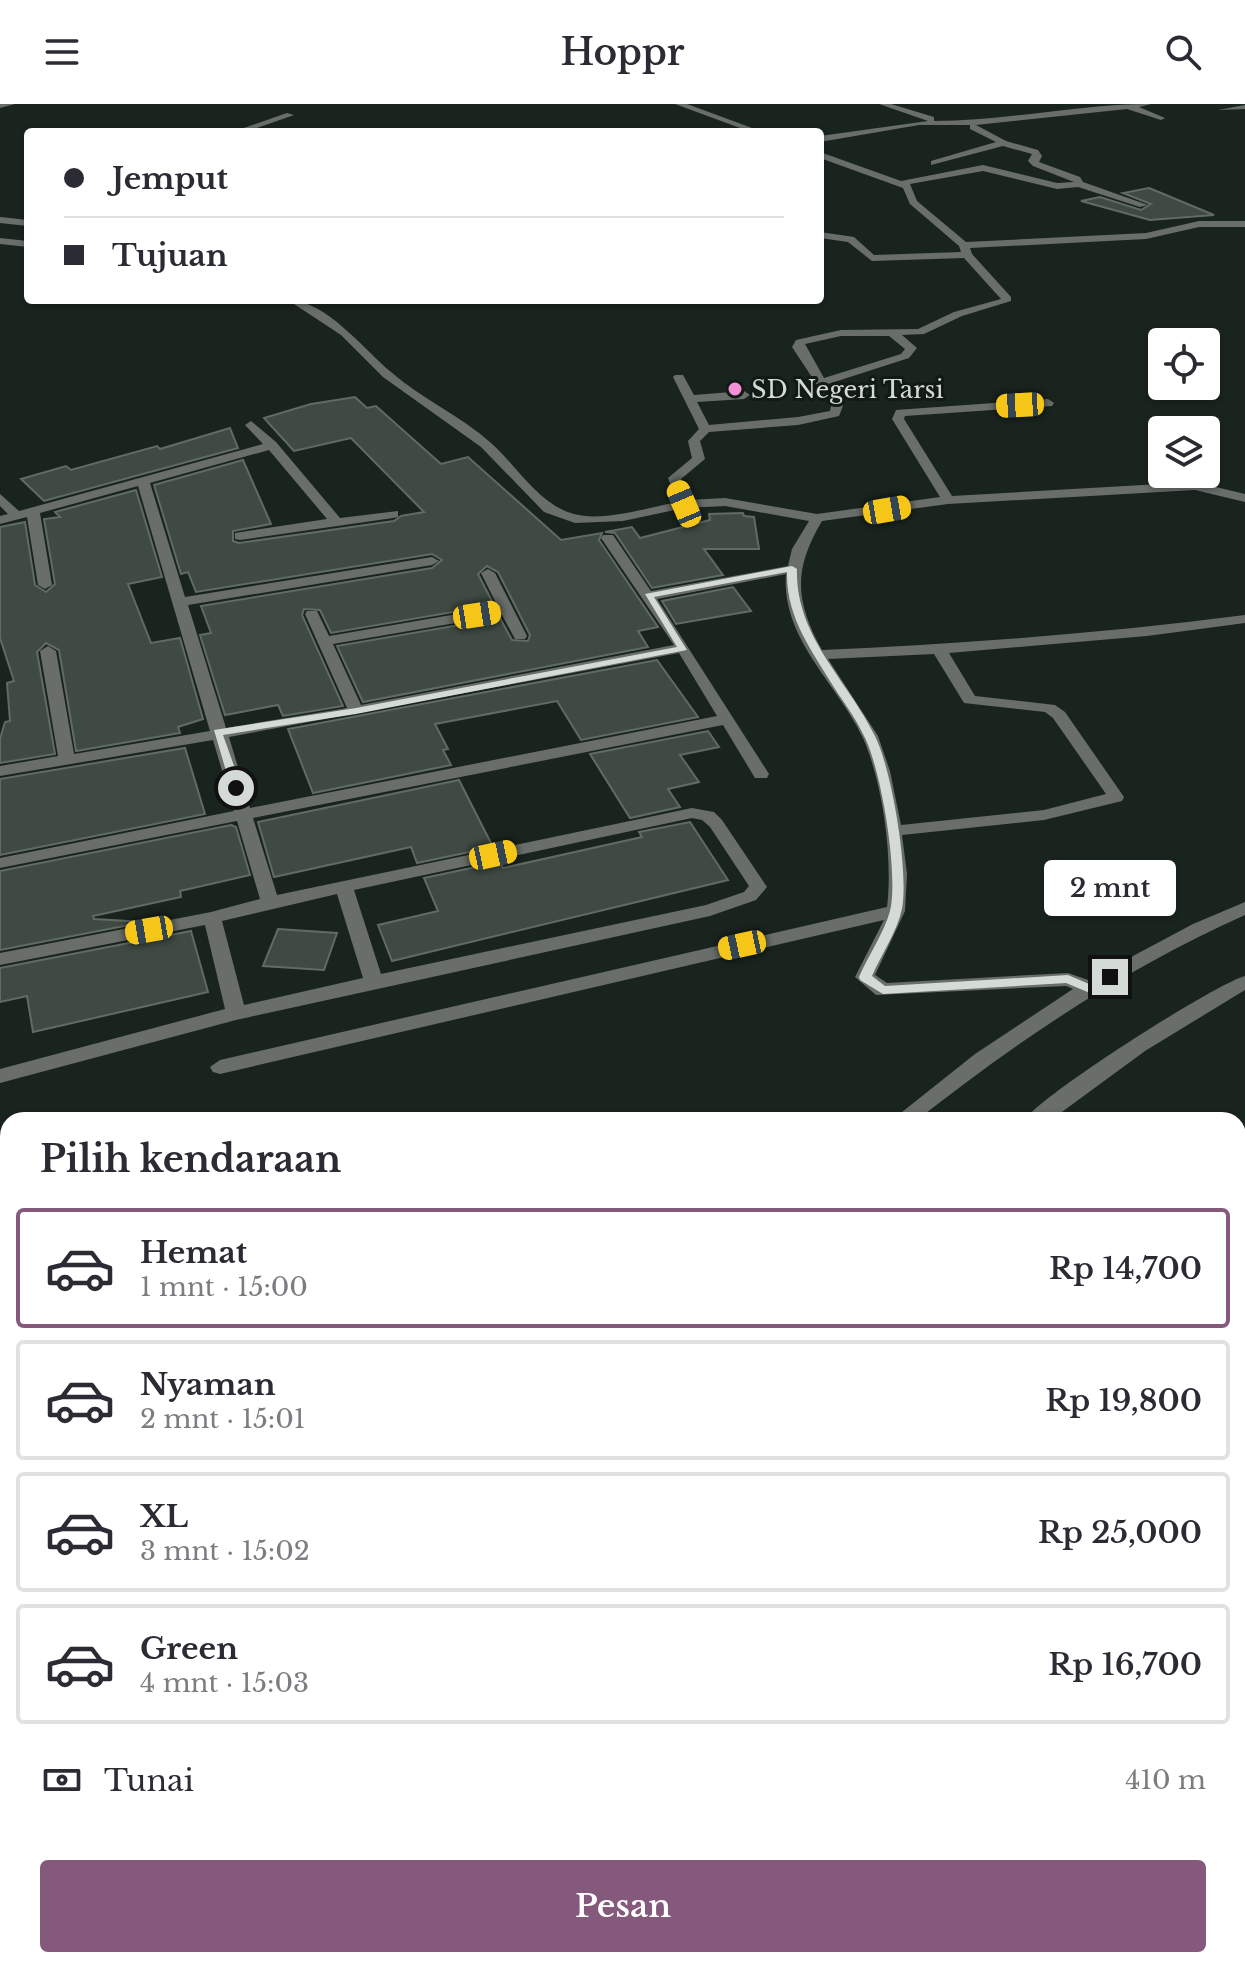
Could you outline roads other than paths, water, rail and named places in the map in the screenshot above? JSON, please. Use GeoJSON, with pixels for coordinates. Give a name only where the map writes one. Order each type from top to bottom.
{"type":"FeatureCollection","features":[{"type":"Feature","properties":{"kind":"street"},"geometry":{"type":"LineString","coordinates":[[0,106],[11,104]]}},
{"type":"Feature","properties":{"kind":"street"},"geometry":{"type":"LineString","coordinates":[[679,104],[748,128]]}},
{"type":"Feature","properties":{"kind":"street"},"geometry":{"type":"LineString","coordinates":[[883,104],[939,122]]}},
{"type":"Feature","properties":{"kind":"street"},"geometry":{"type":"LineString","coordinates":[[1035,104],[1061,113]]}},
{"type":"Feature","properties":{"kind":"street"},"geometry":{"type":"LineString","coordinates":[[824,138],[939,122],[966,124],[1147,104]]}},
{"type":"Feature","properties":{"kind":"street"},"geometry":{"type":"LineString","coordinates":[[1130,107],[1161,118]]}},
{"type":"Feature","properties":{"kind":"street"},"geometry":{"type":"LineString","coordinates":[[1222,110],[1245,107]]}},
{"type":"Feature","properties":{"kind":"street"},"geometry":{"type":"LineString","coordinates":[[249,128],[290,115]]}},
{"type":"Feature","properties":{"kind":"street"},"geometry":{"type":"LineString","coordinates":[[966,124],[1003,143],[1035,152],[1038,156],[1032,161],[1036,164],[1073,176],[1079,184]]}},
{"type":"Feature","properties":{"kind":"street"},"geometry":{"type":"LineString","coordinates":[[925,165],[1003,143]]}},
{"type":"Feature","properties":{"kind":"street"},"geometry":{"type":"LineString","coordinates":[[824,156],[903,183],[976,168],[1057,186],[1079,184],[1143,205]]}},
{"type":"Feature","properties":{"kind":"street"},"geometry":{"type":"LineString","coordinates":[[881,177],[902,171]]}},
{"type":"Feature","properties":{"kind":"street"},"geometry":{"type":"LineString","coordinates":[[684,504],[674,478],[699,459],[694,441],[705,429],[835,413],[837,406],[798,347],[800,342],[841,333],[926,331],[958,314],[1005,301],[1006,296],[966,250],[913,202],[903,183]]}},
{"type":"Feature","properties":{"kind":"street"},"geometry":{"type":"LineString","coordinates":[[0,220],[24,223]]}},
{"type":"Feature","properties":{"kind":"street"},"geometry":{"type":"LineString","coordinates":[[824,236],[851,239],[872,258],[1146,236],[1199,224],[1244,224]]}},
{"type":"Feature","properties":{"kind":"street"},"geometry":{"type":"LineString","coordinates":[[0,241],[24,244]]}},
{"type":"Feature","properties":{"kind":"street"},"geometry":{"type":"LineString","coordinates":[[299,304],[345,333],[387,375],[485,444],[557,514],[585,520],[684,504],[725,502],[817,518],[948,500],[1195,486],[1245,498]]}},
{"type":"Feature","properties":{"kind":"street"},"geometry":{"type":"LineString","coordinates":[[823,382],[905,356],[911,348],[892,333]]}},
{"type":"Feature","properties":{"kind":"street"},"geometry":{"type":"LineString","coordinates":[[679,377],[705,429]]}},
{"type":"Feature","properties":{"kind":"street"},"geometry":{"type":"LineString","coordinates":[[690,399],[744,395]]}},
{"type":"Feature","properties":{"kind":"street"},"geometry":{"type":"LineString","coordinates":[[948,500],[898,419],[900,413],[1048,403]]}},
{"type":"Feature","properties":{"kind":"street"},"geometry":{"type":"LineString","coordinates":[[251,425],[272,445],[337,523]]}},
{"type":"Feature","properties":{"kind":"street"},"geometry":{"type":"LineString","coordinates":[[0,520],[272,445]]}},
{"type":"Feature","properties":{"kind":"street"},"geometry":{"type":"LineString","coordinates":[[143,480],[270,902]]}},
{"type":"Feature","properties":{"kind":"street"},"geometry":{"type":"LineString","coordinates":[[0,498],[17,516]]}},
{"type":"Feature","properties":{"kind":"street"},"geometry":{"type":"LineString","coordinates":[[33,511],[45,585]]}},
{"type":"Feature","properties":{"kind":"street"},"geometry":{"type":"LineString","coordinates":[[240,536],[393,514]]}},
{"type":"Feature","properties":{"kind":"street"},"geometry":{"type":"LineString","coordinates":[[817,518],[808,530],[792,569],[791,594],[802,629],[870,735],[878,757],[898,869],[896,911],[865,977],[883,990],[1068,979],[1090,989]]}},
{"type":"Feature","properties":{"kind":"street"},"geometry":{"type":"LineString","coordinates":[[608,538],[683,648],[761,774]]}},
{"type":"Feature","properties":{"kind":"street"},"geometry":{"type":"LineString","coordinates":[[179,602],[432,561]]}},
{"type":"Feature","properties":{"kind":"street"},"geometry":{"type":"LineString","coordinates":[[648,596],[792,569]]}},
{"type":"Feature","properties":{"kind":"street"},"geometry":{"type":"LineString","coordinates":[[488,573],[520,636]]}},
{"type":"Feature","properties":{"kind":"street"},"geometry":{"type":"LineString","coordinates":[[324,641],[507,610]]}},
{"type":"Feature","properties":{"kind":"street"},"geometry":{"type":"LineString","coordinates":[[312,614],[356,711]]}},
{"type":"Feature","properties":{"kind":"street"},"geometry":{"type":"LineString","coordinates":[[819,655],[939,649],[1147,632],[1245,619]]}},
{"type":"Feature","properties":{"kind":"street"},"geometry":{"type":"LineString","coordinates":[[0,771],[356,711],[683,648]]}},
{"type":"Feature","properties":{"kind":"street"},"geometry":{"type":"LineString","coordinates":[[892,831],[948,828],[1044,815],[1116,797],[1059,715],[1036,704],[970,700],[939,649]]}},
{"type":"Feature","properties":{"kind":"street"},"geometry":{"type":"LineString","coordinates":[[48,651],[67,759]]}},
{"type":"Feature","properties":{"kind":"street"},"geometry":{"type":"LineString","coordinates":[[0,863],[728,719]]}},
{"type":"Feature","properties":{"kind":"street"},"geometry":{"type":"LineString","coordinates":[[0,959],[212,918],[270,902],[692,813],[708,816],[716,824],[758,887],[750,896],[710,910],[236,1013],[0,1076]]}},
{"type":"Feature","properties":{"kind":"street"},"geometry":{"type":"LineString","coordinates":[[344,888],[374,982]]}},
{"type":"Feature","properties":{"kind":"street"},"geometry":{"type":"LineString","coordinates":[[914,1112],[1090,989],[1130,965],[1245,908]]}},
{"type":"Feature","properties":{"kind":"street"},"geometry":{"type":"LineString","coordinates":[[220,1067],[896,911]]}},
{"type":"Feature","properties":{"kind":"street"},"geometry":{"type":"LineString","coordinates":[[212,918],[236,1013]]}},
{"type":"Feature","properties":{"kind":"street"},"geometry":{"type":"LineString","coordinates":[[1047,1112],[1112,1063],[1194,1009],[1245,982]]}},
{"type":"Feature","properties":{"kind":"place","name":"SD Negeri Tarsi"},"geometry":{"type":"Point","coordinates":[735,389]}}]}
